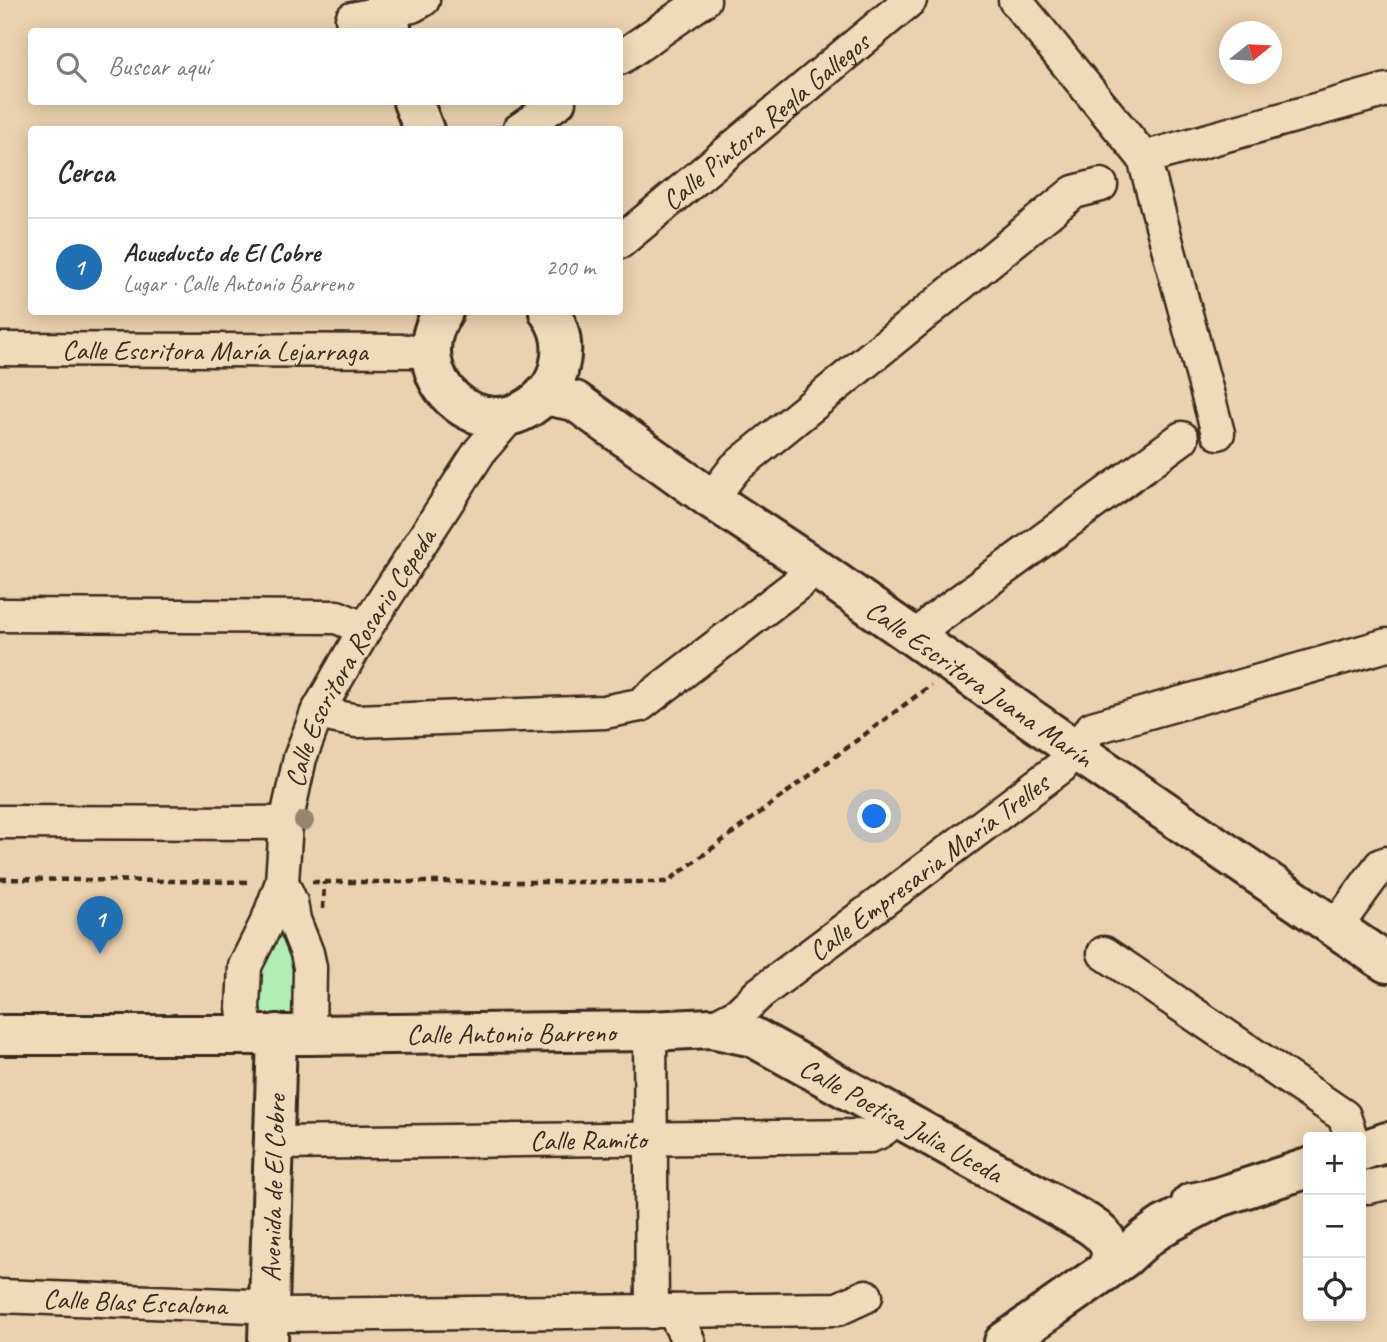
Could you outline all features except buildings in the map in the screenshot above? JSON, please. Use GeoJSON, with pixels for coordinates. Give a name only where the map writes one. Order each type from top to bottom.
{"type":"FeatureCollection","features":[{"type":"Feature","properties":{"kind":"street"},"geometry":{"type":"LineString","coordinates":[[379,16],[423,0]]}},
{"type":"Feature","properties":{"kind":"street"},"geometry":{"type":"LineString","coordinates":[[623,56],[704,0]]}},
{"type":"Feature","properties":{"kind":"street","name":"Calle Pintora Regla Gallegos"},"geometry":{"type":"LineString","coordinates":[[623,239],[910,0]]}},
{"type":"Feature","properties":{"kind":"street"},"geometry":{"type":"LineString","coordinates":[[1015,0],[1144,158],[1218,433]]}},
{"type":"Feature","properties":{"kind":"street"},"geometry":{"type":"LineString","coordinates":[[1144,158],[1387,90]]}},
{"type":"Feature","properties":{"kind":"street"},"geometry":{"type":"LineString","coordinates":[[414,105],[422,126]]}},
{"type":"Feature","properties":{"kind":"street"},"geometry":{"type":"LineString","coordinates":[[525,126],[555,105]]}},
{"type":"Feature","properties":{"kind":"street"},"geometry":{"type":"LineString","coordinates":[[711,499],[735,468],[1074,192],[1101,185]]}},
{"type":"Feature","properties":{"kind":"street"},"geometry":{"type":"LineString","coordinates":[[442,315],[432,335],[430,351],[432,364],[442,388],[461,406],[486,416],[512,414],[559,390],[562,344],[554,315]]}},
{"type":"Feature","properties":{"kind":"street","name":"Calle Escritora María Lejarraga"},"geometry":{"type":"LineString","coordinates":[[0,349],[430,351]]}},
{"type":"Feature","properties":{"kind":"street","name":"Calle Escritora Juana Marín"},"geometry":{"type":"LineString","coordinates":[[559,390],[711,499],[817,569],[1387,963]]}},
{"type":"Feature","properties":{"kind":"street"},"geometry":{"type":"LineString","coordinates":[[473,412],[481,435],[480,451]]}},
{"type":"Feature","properties":{"kind":"street","name":"Calle Escritora Rosario Cepeda"},"geometry":{"type":"LineString","coordinates":[[282,882],[286,823],[300,758],[317,713],[365,629],[480,451],[512,414]]}},
{"type":"Feature","properties":{"kind":"street"},"geometry":{"type":"LineString","coordinates":[[917,639],[934,620],[1182,438]]}},
{"type":"Feature","properties":{"kind":"street"},"geometry":{"type":"LineString","coordinates":[[317,713],[357,721],[604,712],[640,705],[817,569]]}},
{"type":"Feature","properties":{"kind":"street"},"geometry":{"type":"LineString","coordinates":[[0,615],[337,617],[365,629]]}},
{"type":"Feature","properties":{"kind":"street","name":"Calle Empresaria María Trelles"},"geometry":{"type":"LineString","coordinates":[[711,1028],[738,1013],[760,993],[1061,767],[1092,728],[1387,645]]}},
{"type":"Feature","properties":{"kind":"street"},"geometry":{"type":"LineString","coordinates":[[0,822],[286,823]]}},
{"type":"Feature","properties":{"kind":"street"},"geometry":{"type":"LineString","coordinates":[[1335,928],[1381,864],[1387,863]]}},
{"type":"Feature","properties":{"kind":"street"},"geometry":{"type":"LineString","coordinates":[[282,882],[291,902],[294,920],[310,967],[277,1034],[243,1007],[245,966],[268,920],[282,882]]}},
{"type":"Feature","properties":{"kind":"street"},"geometry":{"type":"LineString","coordinates":[[1104,953],[1344,1116],[1349,1132]]}},
{"type":"Feature","properties":{"kind":"street","name":"Calle Antonio Barreno"},"geometry":{"type":"LineString","coordinates":[[0,1035],[650,1031],[711,1028]]}},
{"type":"Feature","properties":{"kind":"street","name":"Calle Poetisa Julia Uceda"},"geometry":{"type":"LineString","coordinates":[[711,1028],[753,1038],[1087,1223]]}},
{"type":"Feature","properties":{"kind":"street"},"geometry":{"type":"LineString","coordinates":[[650,1031],[651,1139],[663,1311],[689,1342]]}},
{"type":"Feature","properties":{"kind":"street","name":"Avenida de El Cobre"},"geometry":{"type":"LineString","coordinates":[[268,1326],[277,1034]]}},
{"type":"Feature","properties":{"kind":"street","name":"Calle Ramito"},"geometry":{"type":"LineString","coordinates":[[273,1143],[870,1136],[889,1125],[894,1116]]}},
{"type":"Feature","properties":{"kind":"street"},"geometry":{"type":"LineString","coordinates":[[1372,1174],[1387,1142]]}},
{"type":"Feature","properties":{"kind":"street"},"geometry":{"type":"LineString","coordinates":[[1087,1223],[1116,1225],[1216,1198],[1303,1170]]}},
{"type":"Feature","properties":{"kind":"street"},"geometry":{"type":"LineString","coordinates":[[1021,1337],[1163,1226],[1216,1198]]}},
{"type":"Feature","properties":{"kind":"street"},"geometry":{"type":"LineString","coordinates":[[1087,1223],[1100,1231],[1109,1242],[1112,1258],[1104,1272]]}},
{"type":"Feature","properties":{"kind":"street","name":"Calle Blas Escalona"},"geometry":{"type":"LineString","coordinates":[[0,1296],[252,1306],[268,1326],[284,1315],[838,1309],[866,1296]]}},
{"type":"Feature","properties":{"kind":"path"},"geometry":{"type":"LineString","coordinates":[[0,879],[667,883],[928,690],[948,661]]}},
{"type":"Feature","properties":{"kind":"green space"},"geometry":{"type":"Polygon","coordinates":[[[278,934],[287,937],[293,944],[297,1008],[286,1018],[262,1016],[255,1008],[256,966],[278,934]]]}},
{"type":"Feature","properties":{"kind":"place","name":"Acueducto de El Cobre"},"geometry":{"type":"Point","coordinates":[100,954]}}]}
